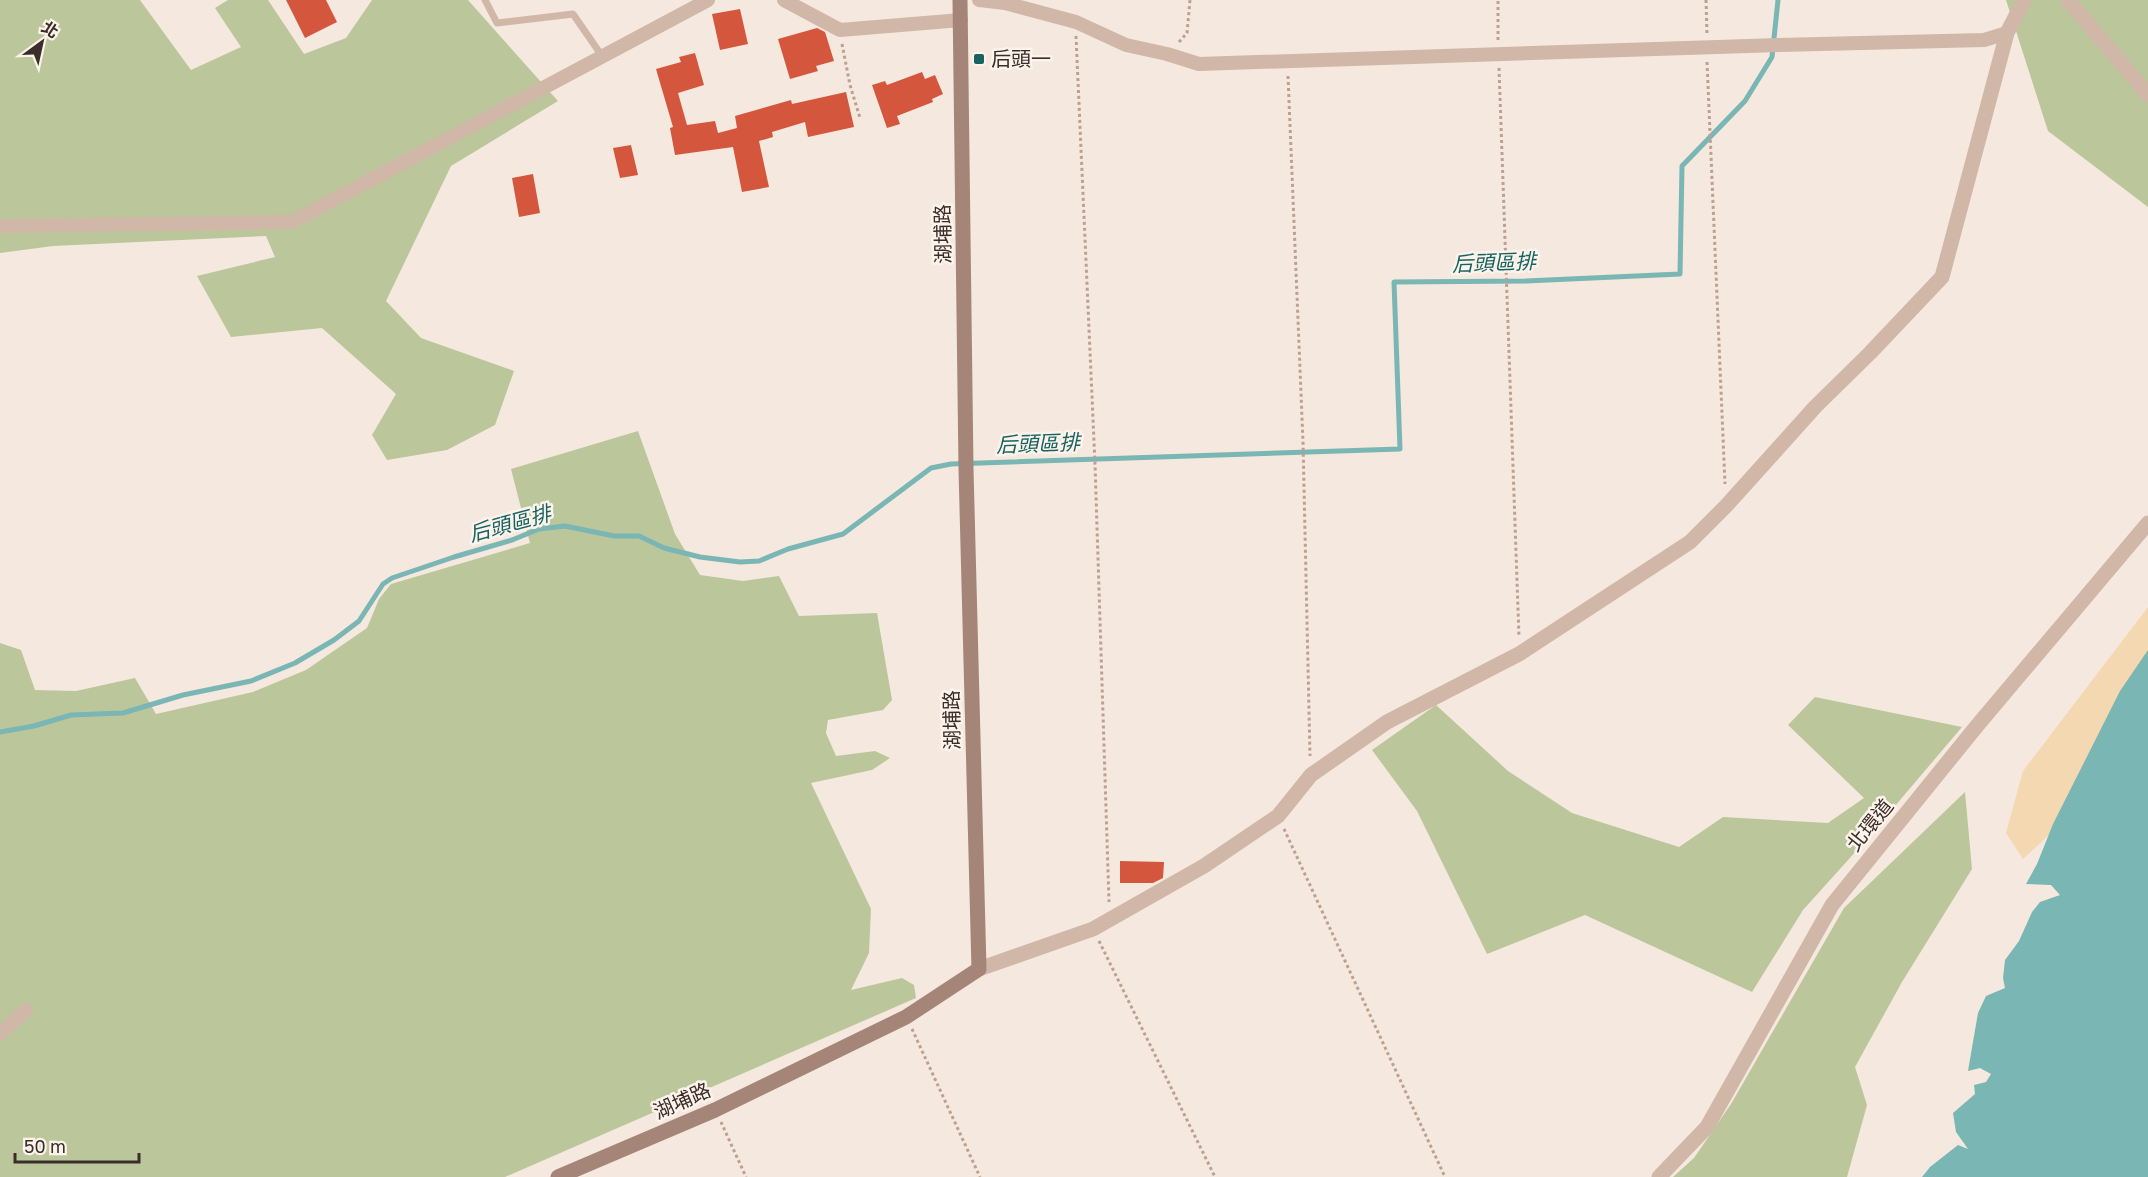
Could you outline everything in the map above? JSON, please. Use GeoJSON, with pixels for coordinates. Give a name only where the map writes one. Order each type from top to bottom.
{"type":"FeatureCollection","features":[{"type":"Feature","properties":{"kind":"main road","name":"湖埔路"},"geometry":{"type":"LineString","coordinates":[[558,1177],[715,1110],[906,1017],[979,969],[966,469],[960,0]]}},
{"type":"Feature","properties":{"kind":"street"},"geometry":{"type":"LineString","coordinates":[[0,226],[292,222],[708,0]]}},
{"type":"Feature","properties":{"kind":"street"},"geometry":{"type":"LineString","coordinates":[[784,0],[840,30],[961,20]]}},
{"type":"Feature","properties":{"kind":"street"},"geometry":{"type":"LineString","coordinates":[[979,0],[1005,3],[1076,22],[1126,45],[1199,64],[1984,40],[2007,33]]}},
{"type":"Feature","properties":{"kind":"street"},"geometry":{"type":"LineString","coordinates":[[979,969],[1093,929],[1204,866],[1278,816],[1311,775],[1387,722],[1519,654],[1690,542],[1726,506],[1815,407],[1941,277],[2007,33],[2024,0]]}},
{"type":"Feature","properties":{"kind":"street"},"geometry":{"type":"LineString","coordinates":[[2068,0],[2148,95]]}},
{"type":"Feature","properties":{"kind":"street","name":"北環道"},"geometry":{"type":"LineString","coordinates":[[1659,1177],[1707,1127],[1832,905],[1976,727],[2148,523]]}},
{"type":"Feature","properties":{"kind":"street"},"geometry":{"type":"LineString","coordinates":[[0,1034],[26,1010]]}},
{"type":"Feature","properties":{"kind":"lane"},"geometry":{"type":"LineString","coordinates":[[485,0],[497,23],[573,14],[602,56]]}},
{"type":"Feature","properties":{"kind":"path"},"geometry":{"type":"LineString","coordinates":[[1167,54],[1187,33],[1190,0]]}},
{"type":"Feature","properties":{"kind":"path"},"geometry":{"type":"LineString","coordinates":[[1498,0],[1519,654]]}},
{"type":"Feature","properties":{"kind":"path"},"geometry":{"type":"LineString","coordinates":[[1706,0],[1709,129],[1726,506]]}},
{"type":"Feature","properties":{"kind":"path"},"geometry":{"type":"LineString","coordinates":[[1076,22],[1095,464],[1109,918]]}},
{"type":"Feature","properties":{"kind":"path"},"geometry":{"type":"LineString","coordinates":[[840,30],[850,86],[860,118]]}},
{"type":"Feature","properties":{"kind":"path"},"geometry":{"type":"LineString","coordinates":[[1287,63],[1303,460],[1311,775]]}},
{"type":"Feature","properties":{"kind":"path"},"geometry":{"type":"LineString","coordinates":[[1278,816],[1445,1177]]}},
{"type":"Feature","properties":{"kind":"path"},"geometry":{"type":"LineString","coordinates":[[1093,929],[1215,1177]]}},
{"type":"Feature","properties":{"kind":"path"},"geometry":{"type":"LineString","coordinates":[[906,1017],[980,1177]]}},
{"type":"Feature","properties":{"kind":"path"},"geometry":{"type":"LineString","coordinates":[[715,1110],[747,1177]]}},
{"type":"Feature","properties":{"kind":"green space"},"geometry":{"type":"Polygon","coordinates":[[[0,0],[140,0],[191,70],[241,47],[215,8],[228,0],[268,0],[304,54],[346,38],[372,0],[468,0],[558,101],[451,166],[386,301],[421,338],[514,371],[495,425],[447,450],[387,460],[372,435],[396,394],[322,328],[231,337],[197,276],[275,257],[266,236],[53,246],[0,253],[0,0]]]}},
{"type":"Feature","properties":{"kind":"green space"},"geometry":{"type":"Polygon","coordinates":[[[2006,0],[2148,0],[2148,207],[2048,131],[2006,0]]]}},
{"type":"Feature","properties":{"kind":"green space"},"geometry":{"type":"Polygon","coordinates":[[[638,431],[675,534],[700,575],[743,581],[779,576],[799,616],[877,613],[892,700],[883,710],[828,720],[826,733],[836,756],[875,751],[890,758],[872,770],[811,783],[871,909],[869,953],[851,990],[902,978],[914,985],[916,998],[505,1177],[0,1177],[0,643],[21,650],[35,690],[76,691],[135,678],[156,714],[253,692],[306,670],[367,628],[379,599],[391,584],[530,543],[511,469],[638,431]]]}},
{"type":"Feature","properties":{"kind":"green space"},"geometry":{"type":"Polygon","coordinates":[[[1815,697],[1962,727],[1803,910],[1752,992],[1585,915],[1487,954],[1417,811],[1372,750],[1436,705],[1508,771],[1572,813],[1679,847],[1723,817],[1828,823],[1864,798],[1788,725],[1815,697]]]}},
{"type":"Feature","properties":{"kind":"green space"},"geometry":{"type":"Polygon","coordinates":[[[1965,792],[1972,869],[1902,982],[1855,1067],[1867,1105],[1847,1177],[1673,1177],[1694,1158],[1731,1104],[1844,908],[1965,792]]]}},
{"type":"Feature","properties":{"kind":"sand"},"geometry":{"type":"Polygon","coordinates":[[[2148,607],[2148,740],[2023,859],[2006,833],[2023,771],[2148,607]]]}},
{"type":"Feature","properties":{"kind":"water"},"geometry":{"type":"Polygon","coordinates":[[[2148,650],[2148,1177],[1922,1177],[1930,1167],[1958,1145],[1968,1149],[1956,1132],[1953,1113],[1975,1094],[1974,1085],[1986,1082],[1991,1074],[1980,1068],[1968,1071],[1978,1013],[1986,996],[2005,988],[2003,978],[2005,960],[2019,941],[2032,912],[2040,902],[2060,895],[2051,885],[2026,884],[2037,864],[2053,824],[2120,691],[2148,650]]]}},
{"type":"Feature","properties":{"kind":"building"},"geometry":{"type":"Polygon","coordinates":[[[286,0],[326,0],[337,22],[305,38],[286,0]]]}},
{"type":"Feature","properties":{"kind":"building"},"geometry":{"type":"Polygon","coordinates":[[[740,9],[748,44],[720,50],[712,14],[740,9]]]}},
{"type":"Feature","properties":{"kind":"building"},"geometry":{"type":"Polygon","coordinates":[[[817,28],[825,32],[834,61],[816,66],[818,71],[790,79],[778,39],[817,28]]]}},
{"type":"Feature","properties":{"kind":"building"},"geometry":{"type":"Polygon","coordinates":[[[695,53],[704,85],[678,93],[687,125],[715,121],[718,133],[737,128],[735,116],[791,100],[792,104],[846,92],[854,127],[808,137],[805,122],[772,132],[773,137],[759,141],[769,187],[742,192],[733,147],[675,155],[670,128],[673,127],[656,69],[681,62],[679,57],[695,53]]]}},
{"type":"Feature","properties":{"kind":"building"},"geometry":{"type":"Polygon","coordinates":[[[922,72],[925,79],[935,75],[943,94],[932,99],[933,102],[897,116],[900,124],[887,128],[872,85],[885,81],[887,85],[922,72]]]}},
{"type":"Feature","properties":{"kind":"building"},"geometry":{"type":"Polygon","coordinates":[[[631,145],[638,175],[620,178],[613,148],[631,145]]]}},
{"type":"Feature","properties":{"kind":"building"},"geometry":{"type":"Polygon","coordinates":[[[533,174],[540,213],[519,217],[512,178],[533,174]]]}},
{"type":"Feature","properties":{"kind":"building"},"geometry":{"type":"Polygon","coordinates":[[[1120,861],[1164,862],[1163,878],[1153,883],[1120,883],[1120,861]]]}},
{"type":"Feature","properties":{"kind":"waterway","name":"后頭區排"},"geometry":{"type":"LineString","coordinates":[[0,732],[34,726],[71,715],[123,713],[183,695],[251,681],[295,663],[334,640],[359,621],[383,584],[392,578],[512,540],[539,529],[565,526],[614,536],[639,536],[664,548],[700,557],[740,562],[759,561],[788,549],[843,534],[931,468],[951,464],[1400,449],[1394,282],[1526,281],[1680,274],[1682,166],[1745,101],[1772,57],[1778,0]]}},
{"type":"Feature","properties":{"kind":"place","name":"后頭一"},"geometry":{"type":"Point","coordinates":[979,59]}}]}
